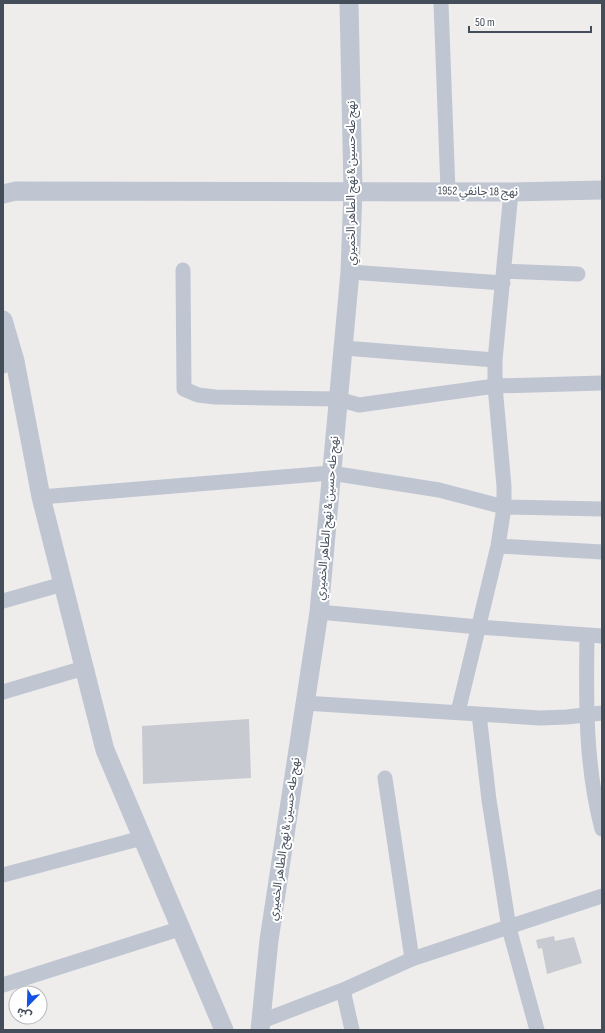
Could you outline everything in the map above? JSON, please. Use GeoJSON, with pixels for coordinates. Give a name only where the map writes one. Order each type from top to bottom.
{"type":"FeatureCollection","features":[{"type":"Feature","properties":{"kind":"street","name":"نهج طه حسين & نهج الطاهر الخميري"},"geometry":{"type":"LineString","coordinates":[[261,1025],[269,940],[319,612],[344,348],[350,272],[353,190],[349,3]]}},
{"type":"Feature","properties":{"kind":"street"},"geometry":{"type":"LineString","coordinates":[[440,3],[448,191]]}},
{"type":"Feature","properties":{"kind":"street","name":"نهج 18 جانفي 1952"},"geometry":{"type":"LineString","coordinates":[[3,194],[16,191],[353,190],[511,192],[602,190]]}},
{"type":"Feature","properties":{"kind":"street"},"geometry":{"type":"LineString","coordinates":[[458,712],[498,546],[504,507],[504,486],[495,386],[495,360],[511,192]]}},
{"type":"Feature","properties":{"kind":"street"},"geometry":{"type":"LineString","coordinates":[[184,270],[184,389],[198,395],[215,397],[338,399],[359,405],[495,386],[602,383]]}},
{"type":"Feature","properties":{"kind":"street"},"geometry":{"type":"LineString","coordinates":[[350,272],[503,277],[578,274]]}},
{"type":"Feature","properties":{"kind":"street"},"geometry":{"type":"LineString","coordinates":[[3,320],[9,363],[41,497],[105,750],[182,928],[224,1030]]}},
{"type":"Feature","properties":{"kind":"street"},"geometry":{"type":"LineString","coordinates":[[344,348],[495,360]]}},
{"type":"Feature","properties":{"kind":"street"},"geometry":{"type":"LineString","coordinates":[[41,497],[331,473],[439,490],[504,507],[602,510]]}},
{"type":"Feature","properties":{"kind":"street"},"geometry":{"type":"LineString","coordinates":[[498,546],[602,552]]}},
{"type":"Feature","properties":{"kind":"street"},"geometry":{"type":"LineString","coordinates":[[3,601],[63,584]]}},
{"type":"Feature","properties":{"kind":"street"},"geometry":{"type":"LineString","coordinates":[[319,612],[478,627],[602,636]]}},
{"type":"Feature","properties":{"kind":"street"},"geometry":{"type":"LineString","coordinates":[[587,635],[586,714],[593,796],[602,829]]}},
{"type":"Feature","properties":{"kind":"street"},"geometry":{"type":"LineString","coordinates":[[3,692],[84,668]]}},
{"type":"Feature","properties":{"kind":"street"},"geometry":{"type":"LineString","coordinates":[[304,703],[540,718],[602,713]]}},
{"type":"Feature","properties":{"kind":"street"},"geometry":{"type":"LineString","coordinates":[[479,714],[489,800],[509,928],[537,1030]]}},
{"type":"Feature","properties":{"kind":"street"},"geometry":{"type":"LineString","coordinates":[[385,778],[412,959]]}},
{"type":"Feature","properties":{"kind":"street"},"geometry":{"type":"LineString","coordinates":[[3,875],[142,838]]}},
{"type":"Feature","properties":{"kind":"street"},"geometry":{"type":"LineString","coordinates":[[261,1025],[412,959],[602,896]]}},
{"type":"Feature","properties":{"kind":"street"},"geometry":{"type":"LineString","coordinates":[[3,985],[182,928]]}},
{"type":"Feature","properties":{"kind":"street"},"geometry":{"type":"LineString","coordinates":[[343,990],[352,1030]]}},
{"type":"Feature","properties":{"kind":"building"},"geometry":{"type":"Polygon","coordinates":[[[249,719],[251,778],[143,784],[142,726],[249,719]]]}},
{"type":"Feature","properties":{"kind":"building"},"geometry":{"type":"Polygon","coordinates":[[[554,936],[555,941],[574,937],[582,963],[547,974],[542,948],[538,949],[536,940],[554,936]]]}}]}
